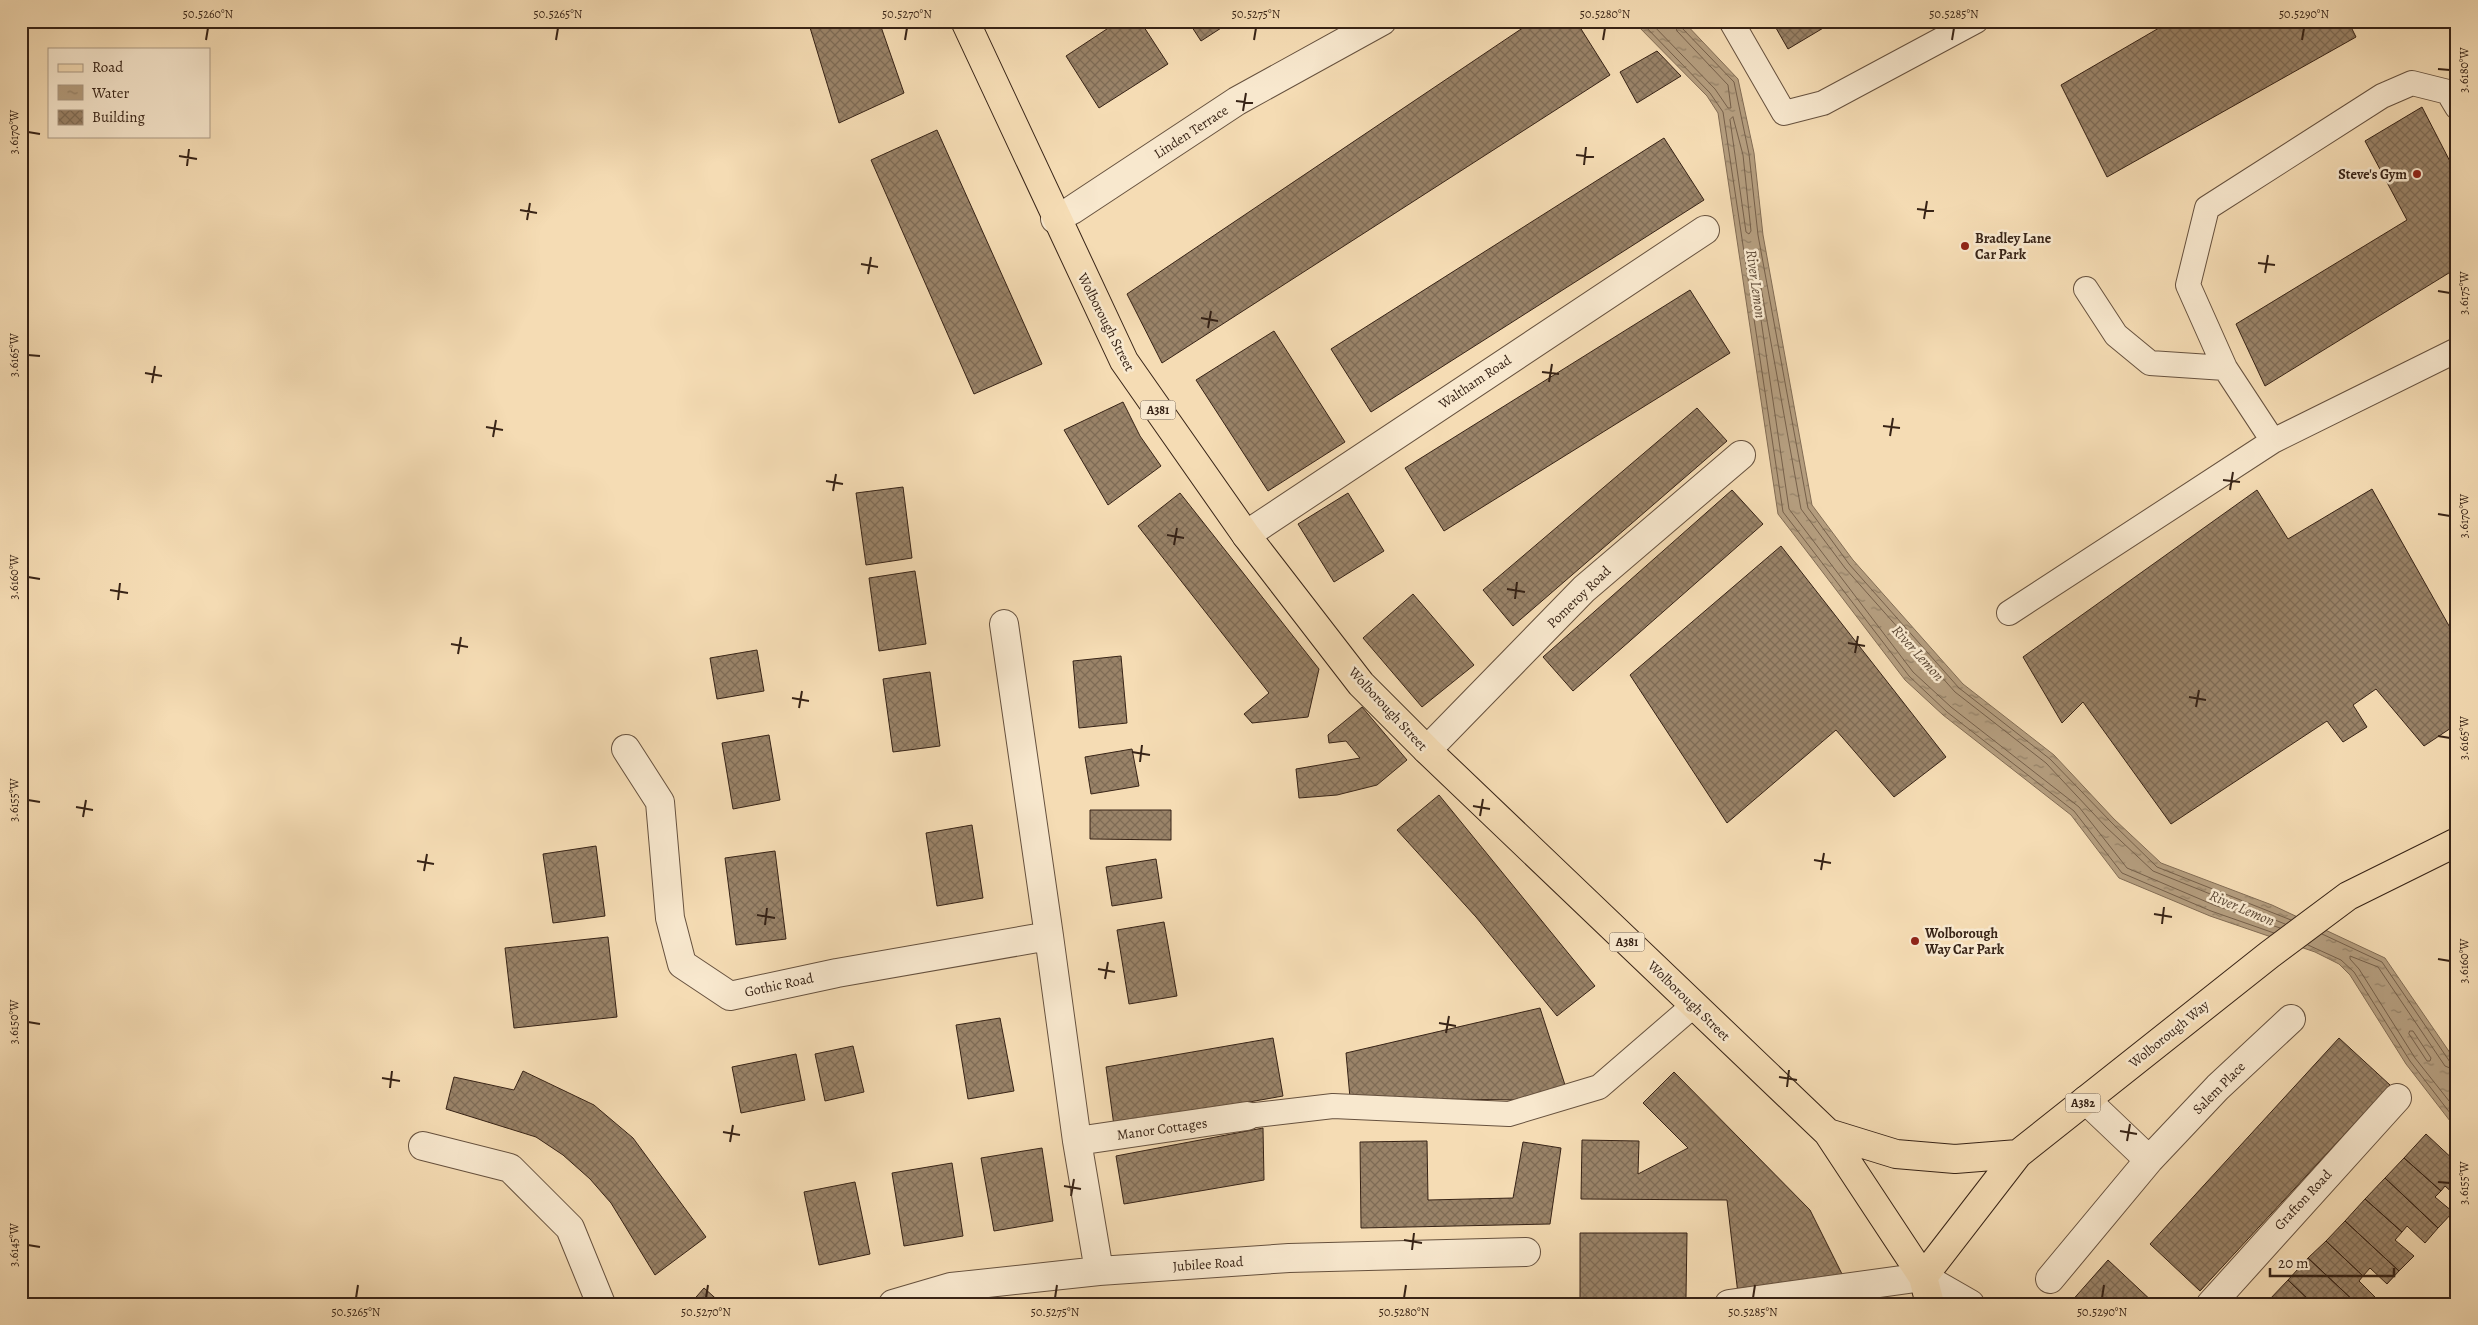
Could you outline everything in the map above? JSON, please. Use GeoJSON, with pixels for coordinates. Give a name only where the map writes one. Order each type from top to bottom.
{"type":"FeatureCollection","features":[{"type":"Feature","properties":{"kind":"main road","name":"Wolborough Street"},"geometry":{"type":"LineString","coordinates":[[965,21],[1055,219],[1124,361],[1246,535],[1361,684],[1426,750],[1828,1133],[1923,1277],[1930,1304]]}},
{"type":"Feature","properties":{"kind":"main road","name":"Wolborough Way"},"geometry":{"type":"LineString","coordinates":[[1923,1277],[2018,1154],[2268,955],[2348,896],[2457,842]]}},
{"type":"Feature","properties":{"kind":"main road","name":"A381"},"geometry":{"type":"LineString","coordinates":[[1828,1133],[1896,1154],[1955,1159],[2018,1154]]}},
{"type":"Feature","properties":{"kind":"street","name":"Linden Terrace"},"geometry":{"type":"LineString","coordinates":[[1055,219],[1072,210],[1237,101],[1382,21]]}},
{"type":"Feature","properties":{"kind":"street","name":"Waltham Road"},"geometry":{"type":"LineString","coordinates":[[1246,535],[1704,230]]}},
{"type":"Feature","properties":{"kind":"street","name":"Pomeroy Road"},"geometry":{"type":"LineString","coordinates":[[1426,750],[1584,589],[1741,456]]}},
{"type":"Feature","properties":{"kind":"street"},"geometry":{"type":"LineString","coordinates":[[1004,624],[1077,1141],[1099,1271]]}},
{"type":"Feature","properties":{"kind":"street","name":"Gothic Road"},"geometry":{"type":"LineString","coordinates":[[626,749],[660,802],[670,918],[682,964],[730,996],[837,973],[1049,936]]}},
{"type":"Feature","properties":{"kind":"street","name":"Salem Place"},"geometry":{"type":"LineString","coordinates":[[2050,1279],[2150,1160],[2218,1087],[2291,1019]]}},
{"type":"Feature","properties":{"kind":"street","name":"Grafton Road"},"geometry":{"type":"LineString","coordinates":[[2211,1304],[2397,1098]]}},
{"type":"Feature","properties":{"kind":"street"},"geometry":{"type":"LineString","coordinates":[[2086,1100],[2150,1160]]}},
{"type":"Feature","properties":{"kind":"street","name":"Manor Cottages"},"geometry":{"type":"LineString","coordinates":[[1077,1141],[1247,1116]]}},
{"type":"Feature","properties":{"kind":"street"},"geometry":{"type":"LineString","coordinates":[[423,1146],[510,1168],[570,1228],[601,1304]]}},
{"type":"Feature","properties":{"kind":"street","name":"Jubilee Road"},"geometry":{"type":"LineString","coordinates":[[893,1304],[951,1287],[1099,1271],[1289,1258],[1526,1252]]}},
{"type":"Feature","properties":{"kind":"street"},"geometry":{"type":"LineString","coordinates":[[1729,1304],[1923,1277],[1970,1304]]}},
{"type":"Feature","properties":{"kind":"lane"},"geometry":{"type":"LineString","coordinates":[[1732,21],[1784,113],[1823,103],[1976,21]]}},
{"type":"Feature","properties":{"kind":"lane"},"geometry":{"type":"LineString","coordinates":[[2273,441],[2224,368],[2188,285],[2207,208],[2382,96],[2412,83],[2448,92],[2457,107]]}},
{"type":"Feature","properties":{"kind":"lane"},"geometry":{"type":"LineString","coordinates":[[2086,289],[2116,335],[2150,364],[2224,368]]}},
{"type":"Feature","properties":{"kind":"lane"},"geometry":{"type":"LineString","coordinates":[[2009,613],[2273,441],[2457,350]]}},
{"type":"Feature","properties":{"kind":"lane"},"geometry":{"type":"LineString","coordinates":[[1247,1116],[1332,1106],[1509,1114],[1600,1087],[1694,1005]]}},
{"type":"Feature","properties":{"kind":"water","name":"River Lemon"},"geometry":{"type":"Polygon","coordinates":[[[1633,21],[1683,21],[1738,79],[1754,153],[1763,235],[1812,505],[1853,560],[1963,684],[2054,755],[2114,819],[2161,863],[2272,905],[2385,958],[2457,1063],[2457,1130],[2406,1064],[2350,975],[2339,964],[2315,952],[2210,916],[2119,878],[2071,815],[1943,715],[1905,680],[1778,514],[1718,113],[1707,96],[1633,21]]]}},
{"type":"Feature","properties":{"kind":"building"},"geometry":{"type":"Polygon","coordinates":[[[808,21],[879,21],[904,93],[839,123],[808,21]]]}},
{"type":"Feature","properties":{"kind":"building"},"geometry":{"type":"Polygon","coordinates":[[[1119,21],[1140,21],[1168,64],[1099,108],[1066,56],[1119,21]]]}},
{"type":"Feature","properties":{"kind":"building"},"geometry":{"type":"Polygon","coordinates":[[[1188,21],[1232,21],[1201,41],[1188,21]]]}},
{"type":"Feature","properties":{"kind":"building"},"geometry":{"type":"Polygon","coordinates":[[[1533,21],[1576,21],[1610,75],[1162,363],[1127,294],[1533,21]]]}},
{"type":"Feature","properties":{"kind":"building"},"geometry":{"type":"Polygon","coordinates":[[[1772,21],[1835,21],[1788,49],[1772,21]]]}},
{"type":"Feature","properties":{"kind":"building"},"geometry":{"type":"Polygon","coordinates":[[[1880,21],[1894,21],[1884,27],[1880,21]]]}},
{"type":"Feature","properties":{"kind":"building"},"geometry":{"type":"Polygon","coordinates":[[[2171,21],[2348,21],[2356,37],[2107,177],[2061,85],[2171,21]]]}},
{"type":"Feature","properties":{"kind":"building"},"geometry":{"type":"Polygon","coordinates":[[[1657,51],[1681,76],[1637,103],[1620,72],[1657,51]]]}},
{"type":"Feature","properties":{"kind":"building"},"geometry":{"type":"Polygon","coordinates":[[[2422,107],[2457,175],[2457,268],[2265,386],[2236,324],[2407,220],[2365,141],[2422,107]]]}},
{"type":"Feature","properties":{"kind":"building"},"geometry":{"type":"Polygon","coordinates":[[[937,130],[1042,364],[974,394],[871,160],[937,130]]]}},
{"type":"Feature","properties":{"kind":"building"},"geometry":{"type":"Polygon","coordinates":[[[1664,138],[1704,200],[1371,412],[1331,349],[1664,138]]]}},
{"type":"Feature","properties":{"kind":"building"},"geometry":{"type":"Polygon","coordinates":[[[1690,290],[1730,353],[1444,531],[1405,468],[1690,290]]]}},
{"type":"Feature","properties":{"kind":"building"},"geometry":{"type":"Polygon","coordinates":[[[1274,331],[1345,442],[1268,491],[1196,380],[1274,331]]]}},
{"type":"Feature","properties":{"kind":"building"},"geometry":{"type":"Polygon","coordinates":[[[1123,402],[1140,436],[1161,466],[1108,505],[1064,430],[1123,402]]]}},
{"type":"Feature","properties":{"kind":"building"},"geometry":{"type":"Polygon","coordinates":[[[1697,408],[1727,441],[1513,626],[1483,590],[1697,408]]]}},
{"type":"Feature","properties":{"kind":"building"},"geometry":{"type":"Polygon","coordinates":[[[903,487],[912,558],[866,565],[856,493],[903,487]]]}},
{"type":"Feature","properties":{"kind":"building"},"geometry":{"type":"Polygon","coordinates":[[[2372,489],[2457,640],[2457,724],[2424,746],[2376,689],[2353,705],[2367,727],[2343,742],[2327,721],[2171,824],[2083,702],[2062,723],[2023,657],[2257,490],[2288,539],[2372,489]]]}},
{"type":"Feature","properties":{"kind":"building"},"geometry":{"type":"Polygon","coordinates":[[[1732,490],[1763,524],[1573,691],[1543,657],[1732,490]]]}},
{"type":"Feature","properties":{"kind":"building"},"geometry":{"type":"Polygon","coordinates":[[[1180,493],[1319,669],[1308,717],[1252,723],[1244,714],[1269,693],[1138,526],[1180,493]]]}},
{"type":"Feature","properties":{"kind":"building"},"geometry":{"type":"Polygon","coordinates":[[[1348,493],[1384,551],[1334,582],[1298,524],[1348,493]]]}},
{"type":"Feature","properties":{"kind":"building"},"geometry":{"type":"Polygon","coordinates":[[[1781,546],[1946,757],[1894,797],[1836,730],[1727,823],[1630,675],[1781,546]]]}},
{"type":"Feature","properties":{"kind":"building"},"geometry":{"type":"Polygon","coordinates":[[[915,571],[926,644],[879,651],[869,578],[915,571]]]}},
{"type":"Feature","properties":{"kind":"building"},"geometry":{"type":"Polygon","coordinates":[[[1413,594],[1474,665],[1422,707],[1363,638],[1413,594]]]}},
{"type":"Feature","properties":{"kind":"building"},"geometry":{"type":"Polygon","coordinates":[[[757,650],[764,691],[717,699],[710,658],[757,650]]]}},
{"type":"Feature","properties":{"kind":"building"},"geometry":{"type":"Polygon","coordinates":[[[1121,656],[1127,723],[1079,728],[1073,661],[1121,656]]]}},
{"type":"Feature","properties":{"kind":"building"},"geometry":{"type":"Polygon","coordinates":[[[930,672],[940,746],[893,752],[883,679],[930,672]]]}},
{"type":"Feature","properties":{"kind":"building"},"geometry":{"type":"Polygon","coordinates":[[[1362,707],[1407,760],[1377,785],[1337,795],[1299,798],[1296,769],[1360,758],[1346,741],[1329,743],[1328,735],[1362,707]]]}},
{"type":"Feature","properties":{"kind":"building"},"geometry":{"type":"Polygon","coordinates":[[[769,735],[780,800],[733,809],[722,743],[769,735]]]}},
{"type":"Feature","properties":{"kind":"building"},"geometry":{"type":"Polygon","coordinates":[[[1132,749],[1139,786],[1091,794],[1085,757],[1132,749]]]}},
{"type":"Feature","properties":{"kind":"building"},"geometry":{"type":"Polygon","coordinates":[[[1439,795],[1595,986],[1557,1016],[1476,917],[1397,830],[1439,795]]]}},
{"type":"Feature","properties":{"kind":"building"},"geometry":{"type":"Polygon","coordinates":[[[1090,810],[1171,810],[1171,840],[1090,839],[1090,810]]]}},
{"type":"Feature","properties":{"kind":"building"},"geometry":{"type":"Polygon","coordinates":[[[972,825],[983,898],[937,906],[926,833],[972,825]]]}},
{"type":"Feature","properties":{"kind":"building"},"geometry":{"type":"Polygon","coordinates":[[[596,846],[605,916],[553,923],[543,854],[596,846]]]}},
{"type":"Feature","properties":{"kind":"building"},"geometry":{"type":"Polygon","coordinates":[[[775,851],[786,939],[736,945],[725,858],[775,851]]]}},
{"type":"Feature","properties":{"kind":"building"},"geometry":{"type":"Polygon","coordinates":[[[1156,859],[1162,898],[1112,906],[1106,867],[1156,859]]]}},
{"type":"Feature","properties":{"kind":"building"},"geometry":{"type":"Polygon","coordinates":[[[1164,922],[1177,996],[1129,1004],[1117,930],[1164,922]]]}},
{"type":"Feature","properties":{"kind":"building"},"geometry":{"type":"Polygon","coordinates":[[[608,937],[617,1017],[514,1028],[505,948],[608,937]]]}},
{"type":"Feature","properties":{"kind":"building"},"geometry":{"type":"Polygon","coordinates":[[[1540,1008],[1566,1088],[1521,1100],[1350,1098],[1346,1053],[1540,1008]]]}},
{"type":"Feature","properties":{"kind":"building"},"geometry":{"type":"Polygon","coordinates":[[[1000,1018],[1014,1091],[968,1099],[956,1025],[1000,1018]]]}},
{"type":"Feature","properties":{"kind":"building"},"geometry":{"type":"Polygon","coordinates":[[[1273,1038],[1283,1096],[1114,1126],[1106,1067],[1273,1038]]]}},
{"type":"Feature","properties":{"kind":"building"},"geometry":{"type":"Polygon","coordinates":[[[2339,1038],[2390,1085],[2200,1291],[2150,1244],[2339,1038]]]}},
{"type":"Feature","properties":{"kind":"building"},"geometry":{"type":"Polygon","coordinates":[[[853,1046],[864,1092],[825,1101],[815,1054],[853,1046]]]}},
{"type":"Feature","properties":{"kind":"building"},"geometry":{"type":"Polygon","coordinates":[[[796,1054],[805,1100],[741,1113],[732,1067],[796,1054]]]}},
{"type":"Feature","properties":{"kind":"building"},"geometry":{"type":"Polygon","coordinates":[[[523,1071],[594,1105],[633,1138],[706,1237],[655,1275],[611,1203],[590,1179],[563,1155],[536,1137],[446,1109],[454,1077],[514,1090],[523,1071]]]}},
{"type":"Feature","properties":{"kind":"building"},"geometry":{"type":"Polygon","coordinates":[[[1674,1072],[1810,1210],[1843,1276],[1738,1294],[1727,1200],[1581,1199],[1582,1140],[1639,1141],[1638,1174],[1688,1148],[1643,1103],[1674,1072]]]}},
{"type":"Feature","properties":{"kind":"building"},"geometry":{"type":"Polygon","coordinates":[[[1263,1128],[1264,1180],[1124,1204],[1116,1156],[1263,1128]]]}},
{"type":"Feature","properties":{"kind":"building"},"geometry":{"type":"Polygon","coordinates":[[[2426,1134],[2457,1163],[2457,1197],[2445,1186],[2441,1191],[2404,1158],[2426,1134]]]}},
{"type":"Feature","properties":{"kind":"building"},"geometry":{"type":"Polygon","coordinates":[[[1427,1141],[1428,1200],[1513,1198],[1523,1142],[1561,1148],[1550,1224],[1361,1228],[1360,1142],[1427,1141]]]}},
{"type":"Feature","properties":{"kind":"building"},"geometry":{"type":"Polygon","coordinates":[[[1042,1148],[1053,1221],[994,1231],[981,1158],[1042,1148]]]}},
{"type":"Feature","properties":{"kind":"building"},"geometry":{"type":"Polygon","coordinates":[[[2404,1158],[2441,1191],[2435,1197],[2453,1212],[2438,1228],[2385,1178],[2404,1158]]]}},
{"type":"Feature","properties":{"kind":"building"},"geometry":{"type":"Polygon","coordinates":[[[952,1163],[963,1236],[904,1246],[892,1173],[952,1163]]]}},
{"type":"Feature","properties":{"kind":"building"},"geometry":{"type":"Polygon","coordinates":[[[2385,1178],[2438,1228],[2425,1243],[2407,1226],[2402,1232],[2365,1199],[2385,1178]]]}},
{"type":"Feature","properties":{"kind":"building"},"geometry":{"type":"Polygon","coordinates":[[[855,1182],[870,1254],[819,1265],[804,1192],[855,1182]]]}},
{"type":"Feature","properties":{"kind":"building"},"geometry":{"type":"Polygon","coordinates":[[[2365,1199],[2402,1232],[2395,1240],[2414,1256],[2399,1271],[2345,1221],[2365,1199]]]}},
{"type":"Feature","properties":{"kind":"building"},"geometry":{"type":"Polygon","coordinates":[[[2345,1221],[2399,1271],[2387,1284],[2370,1268],[2363,1276],[2326,1241],[2345,1221]]]}},
{"type":"Feature","properties":{"kind":"building"},"geometry":{"type":"Polygon","coordinates":[[[1580,1233],[1687,1233],[1686,1298],[1614,1298],[1613,1304],[1580,1304],[1580,1233]]]}},
{"type":"Feature","properties":{"kind":"building"},"geometry":{"type":"Polygon","coordinates":[[[2326,1241],[2363,1276],[2359,1281],[2375,1297],[2370,1304],[2357,1304],[2308,1258],[2326,1241]]]}},
{"type":"Feature","properties":{"kind":"building"},"geometry":{"type":"Polygon","coordinates":[[[2308,1258],[2357,1304],[2313,1304],[2288,1280],[2308,1258]]]}},
{"type":"Feature","properties":{"kind":"building"},"geometry":{"type":"Polygon","coordinates":[[[2108,1260],[2155,1304],[2071,1304],[2108,1260]]]}},
{"type":"Feature","properties":{"kind":"building"},"geometry":{"type":"Polygon","coordinates":[[[2288,1280],[2313,1304],[2273,1304],[2269,1300],[2288,1280]]]}},
{"type":"Feature","properties":{"kind":"building"},"geometry":{"type":"Polygon","coordinates":[[[704,1288],[722,1304],[690,1304],[704,1288]]]}},
{"type":"Feature","properties":{"kind":"place","name":"Steve's Gym"},"geometry":{"type":"Point","coordinates":[2417,174]}},
{"type":"Feature","properties":{"kind":"place","name":"Bradley Lane Car Park"},"geometry":{"type":"Point","coordinates":[1965,246]}},
{"type":"Feature","properties":{"kind":"place","name":"Wolborough Way Car Park"},"geometry":{"type":"Point","coordinates":[1915,941]}}]}
